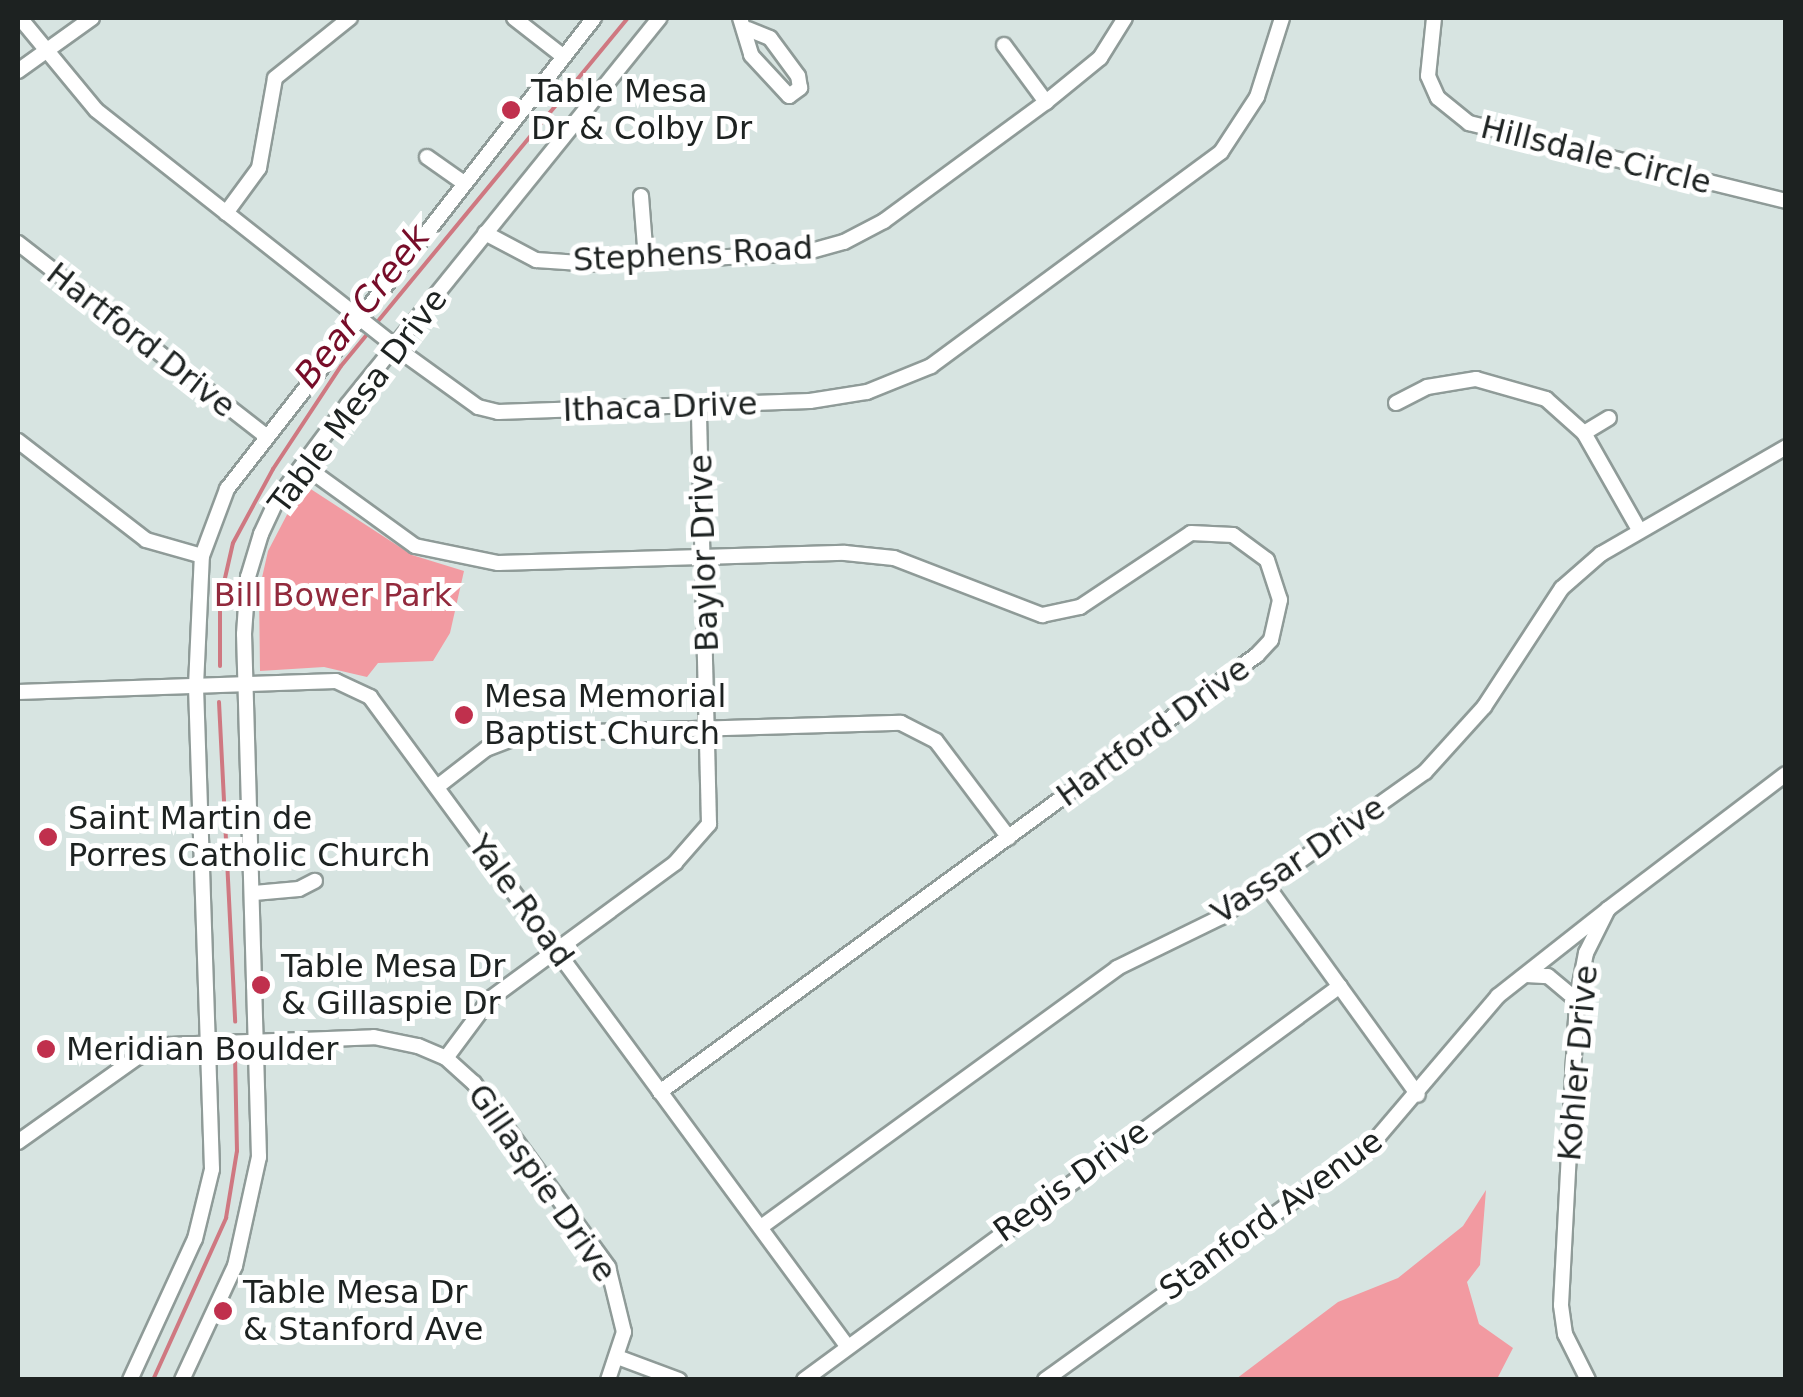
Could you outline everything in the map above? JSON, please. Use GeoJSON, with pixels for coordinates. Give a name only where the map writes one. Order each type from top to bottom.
{"type":"FeatureCollection","features":[{"type":"Feature","properties":{"kind":"street","name":"Ithaca Drive"},"geometry":{"type":"LineString","coordinates":[[20,18],[96,110],[390,342],[478,407],[498,412],[699,405],[867,392],[931,366],[1221,152],[1257,98],[1282,18]]}},
{"type":"Feature","properties":{"kind":"street"},"geometry":{"type":"LineString","coordinates":[[18,71],[92,18]]}},
{"type":"Feature","properties":{"kind":"street"},"geometry":{"type":"LineString","coordinates":[[226,213],[258,168],[275,78],[350,18]]}},
{"type":"Feature","properties":{"kind":"street"},"geometry":{"type":"LineString","coordinates":[[514,18],[564,57]]}},
{"type":"Feature","properties":{"kind":"street","name":"Table Mesa Drive"},"geometry":{"type":"LineString","coordinates":[[182,1380],[246,1233],[259,1157],[245,685],[248,577],[278,498],[390,342],[485,234],[660,18]]}},
{"type":"Feature","properties":{"kind":"street","name":"Stephens Road"},"geometry":{"type":"LineString","coordinates":[[485,234],[536,260],[804,253],[844,242],[884,221],[1046,102],[1100,58],[1125,18]]}},
{"type":"Feature","properties":{"kind":"street","name":"Hillsdale Circle"},"geometry":{"type":"LineString","coordinates":[[1434,18],[1428,76],[1438,98],[1468,123],[1786,201]]}},
{"type":"Feature","properties":{"kind":"street","name":"Table Mesa Drive"},"geometry":{"type":"LineString","coordinates":[[130,1380],[208,1202],[213,1128],[196,686],[202,556],[227,489],[266,436],[365,321],[464,183],[594,20]]}},
{"type":"Feature","properties":{"kind":"street"},"geometry":{"type":"LineString","coordinates":[[744,23],[770,38],[798,76],[800,88],[789,96],[751,55],[744,23]]}},
{"type":"Feature","properties":{"kind":"street"},"geometry":{"type":"LineString","coordinates":[[1004,46],[1046,102]]}},
{"type":"Feature","properties":{"kind":"street"},"geometry":{"type":"LineString","coordinates":[[428,158],[464,183]]}},
{"type":"Feature","properties":{"kind":"street"},"geometry":{"type":"LineString","coordinates":[[641,196],[646,259]]}},
{"type":"Feature","properties":{"kind":"street","name":"Hartford Drive"},"geometry":{"type":"LineString","coordinates":[[18,243],[266,436]]}},
{"type":"Feature","properties":{"kind":"street"},"geometry":{"type":"LineString","coordinates":[[1396,403],[1427,387],[1476,380],[1546,399],[1584,433],[1640,530]]}},
{"type":"Feature","properties":{"kind":"street","name":"Baylor Drive"},"geometry":{"type":"LineString","coordinates":[[446,1058],[490,999],[699,841],[713,804],[699,405]]}},
{"type":"Feature","properties":{"kind":"street"},"geometry":{"type":"LineString","coordinates":[[1584,433],[1609,418]]}},
{"type":"Feature","properties":{"kind":"street"},"geometry":{"type":"LineString","coordinates":[[18,441],[146,540],[202,556]]}},
{"type":"Feature","properties":{"kind":"street","name":"Vassar Drive"},"geometry":{"type":"LineString","coordinates":[[761,1227],[1117,968],[1268,887],[1459,741],[1551,600],[1602,554],[1786,448]]}},
{"type":"Feature","properties":{"kind":"street","name":"Hartford Drive"},"geometry":{"type":"LineString","coordinates":[[303,465],[383,528],[451,558],[550,564],[820,553],[894,558],[1042,615],[1080,607],[1192,533],[1212,531],[1251,544],[1276,579],[1280,600],[1270,640],[1009,838],[660,1092]]}},
{"type":"Feature","properties":{"kind":"street","name":"Yale Road"},"geometry":{"type":"LineString","coordinates":[[18,692],[336,681],[370,696],[847,1346]]}},
{"type":"Feature","properties":{"kind":"street"},"geometry":{"type":"LineString","coordinates":[[437,786],[486,750],[525,734],[886,722],[920,730],[936,741],[1009,838]]}},
{"type":"Feature","properties":{"kind":"street","name":"Kohler Drive"},"geometry":{"type":"LineString","coordinates":[[1588,1380],[1566,1334],[1562,1305],[1577,1000],[1586,953],[1608,909],[1786,774]]}},
{"type":"Feature","properties":{"kind":"street"},"geometry":{"type":"LineString","coordinates":[[254,893],[299,890],[315,881]]}},
{"type":"Feature","properties":{"kind":"street"},"geometry":{"type":"LineString","coordinates":[[1268,887],[1418,1095]]}},
{"type":"Feature","properties":{"kind":"street","name":"Stanford Avenue"},"geometry":{"type":"LineString","coordinates":[[1045,1380],[1372,1144],[1418,1095],[1469,1026],[1608,909]]}},
{"type":"Feature","properties":{"kind":"street"},"geometry":{"type":"LineString","coordinates":[[1526,975],[1548,976],[1577,1000]]}},
{"type":"Feature","properties":{"kind":"street","name":"Regis Drive"},"geometry":{"type":"LineString","coordinates":[[804,1380],[1340,986]]}},
{"type":"Feature","properties":{"kind":"street","name":"Gillaspie Drive"},"geometry":{"type":"LineString","coordinates":[[18,1142],[136,1058],[169,1045],[374,1037],[446,1058],[474,1084],[608,1267],[622,1305],[620,1358]]}},
{"type":"Feature","properties":{"kind":"street"},"geometry":{"type":"LineString","coordinates":[[608,1380],[620,1358],[680,1380]]}},
{"type":"Feature","properties":{"kind":"green space","name":"Bill Bower Park"},"geometry":{"type":"Polygon","coordinates":[[[303,484],[412,555],[464,571],[450,633],[433,661],[378,663],[367,677],[324,667],[260,671],[259,591],[268,551],[303,484]]]}},
{"type":"Feature","properties":{"kind":"green space"},"geometry":{"type":"Polygon","coordinates":[[[1486,1190],[1480,1265],[1467,1282],[1479,1324],[1513,1348],[1497,1379],[1236,1379],[1338,1302],[1398,1278],[1463,1226],[1486,1190]]]}},
{"type":"Feature","properties":{"kind":"waterway","name":"Bear Creek"},"geometry":{"type":"LineString","coordinates":[[220,666],[220,600],[233,543],[273,469],[341,366],[628,18]]}},
{"type":"Feature","properties":{"kind":"waterway","name":"Bear Creek"},"geometry":{"type":"LineString","coordinates":[[219,702],[235,1022]]}},
{"type":"Feature","properties":{"kind":"waterway","name":"Bear Creek"},"geometry":{"type":"LineString","coordinates":[[153,1380],[226,1218],[237,1151],[235,1058]]}},
{"type":"Feature","properties":{"kind":"place","name":"Table Mesa Dr & Colby Dr"},"geometry":{"type":"Point","coordinates":[511,110]}},
{"type":"Feature","properties":{"kind":"place","name":"Mesa Memorial Baptist Church"},"geometry":{"type":"Point","coordinates":[464,715]}},
{"type":"Feature","properties":{"kind":"place","name":"Saint Martin de Porres Catholic Church"},"geometry":{"type":"Point","coordinates":[48,837]}},
{"type":"Feature","properties":{"kind":"place","name":"Table Mesa Dr & Gillaspie Dr"},"geometry":{"type":"Point","coordinates":[261,985]}},
{"type":"Feature","properties":{"kind":"place","name":"Meridian Boulder"},"geometry":{"type":"Point","coordinates":[46,1049]}},
{"type":"Feature","properties":{"kind":"place","name":"Table Mesa Dr & Stanford Ave"},"geometry":{"type":"Point","coordinates":[223,1311]}}]}
